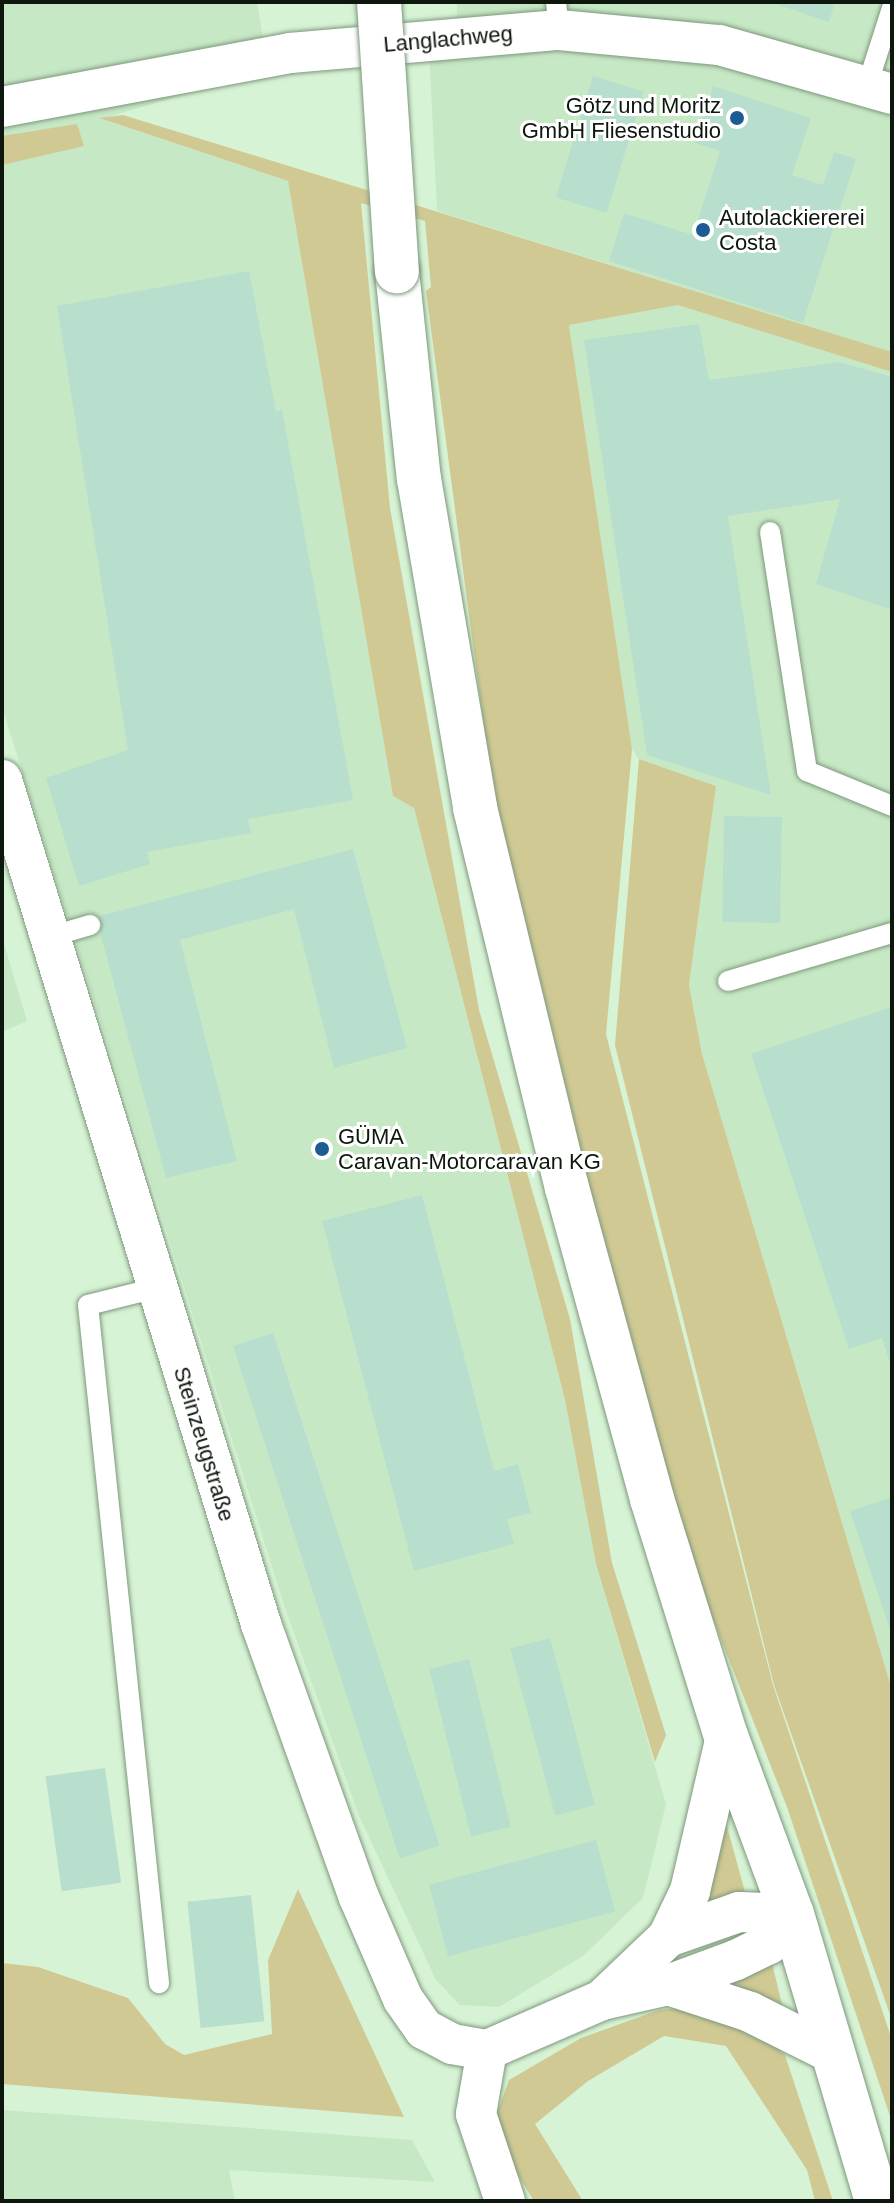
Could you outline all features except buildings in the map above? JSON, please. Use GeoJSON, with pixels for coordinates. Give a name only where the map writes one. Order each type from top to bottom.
{"type":"FeatureCollection","features":[{"type":"Feature","properties":{"kind":"main road"},"geometry":{"type":"LineString","coordinates":[[379,2],[397,271],[419,479],[475,808],[575,1218],[652,1499],[726,1736],[792,1914],[877,2201]]}},
{"type":"Feature","properties":{"kind":"street","name":"Langlachweg"},"geometry":{"type":"LineString","coordinates":[[2,107],[290,53],[558,16],[719,45],[880,90]]}},
{"type":"Feature","properties":{"kind":"street","name":"Steinzeugstraße"},"geometry":{"type":"LineString","coordinates":[[2,780],[10,834],[49,937],[261,1624],[382,1957],[424,2029],[452,2044],[487,2050]]}},
{"type":"Feature","properties":{"kind":"street"},"geometry":{"type":"LineString","coordinates":[[602,2000],[668,1937],[690,1891],[726,1736]]}},
{"type":"Feature","properties":{"kind":"street"},"geometry":{"type":"LineString","coordinates":[[668,1937],[739,1912],[792,1914]]}},
{"type":"Feature","properties":{"kind":"street"},"geometry":{"type":"LineString","coordinates":[[505,2201],[476,2114],[487,2050],[602,2000],[668,1985],[769,1944],[792,1914]]}},
{"type":"Feature","properties":{"kind":"street"},"geometry":{"type":"LineString","coordinates":[[668,1985],[750,2012],[834,2054]]}},
{"type":"Feature","properties":{"kind":"lane"},"geometry":{"type":"LineString","coordinates":[[880,90],[892,8]]}},
{"type":"Feature","properties":{"kind":"lane"},"geometry":{"type":"LineString","coordinates":[[770,532],[807,771],[892,806]]}},
{"type":"Feature","properties":{"kind":"lane"},"geometry":{"type":"LineString","coordinates":[[49,937],[90,925]]}},
{"type":"Feature","properties":{"kind":"lane"},"geometry":{"type":"LineString","coordinates":[[728,981],[892,933]]}},
{"type":"Feature","properties":{"kind":"lane"},"geometry":{"type":"LineString","coordinates":[[156,1288],[88,1305],[159,1983]]}},
{"type":"Feature","properties":{"kind":"shaded area"},"geometry":{"type":"Polygon","coordinates":[[[2,2],[257,2],[268,70],[101,119],[288,181],[393,796],[414,808],[565,1400],[596,1564],[666,1804],[643,1898],[583,1956],[499,2007],[460,2005],[436,1980],[359,1816],[284,1605],[2,707],[2,2]]]}},
{"type":"Feature","properties":{"kind":"shaded area"},"geometry":{"type":"Polygon","coordinates":[[[457,2],[892,2],[892,1690],[702,1054],[689,985],[716,786],[639,759],[632,749],[569,325],[678,305],[685,288],[437,211],[429,51],[456,45],[457,2]]]}},
{"type":"Feature","properties":{"kind":"shaded area"},"geometry":{"type":"Polygon","coordinates":[[[123,115],[892,352],[892,372],[678,305],[569,325],[632,749],[606,1034],[773,1685],[892,2040],[892,2122],[787,1807],[696,1576],[592,1196],[491,780],[426,291],[431,287],[425,221],[361,203],[390,508],[479,1010],[570,1319],[612,1563],[666,1735],[655,1762],[596,1564],[565,1400],[414,808],[393,796],[288,181],[99,118],[123,115]]]}},
{"type":"Feature","properties":{"kind":"shaded area"},"geometry":{"type":"Polygon","coordinates":[[[77,124],[84,146],[2,165],[2,136],[77,124]]]}},
{"type":"Feature","properties":{"kind":"shaded area"},"geometry":{"type":"Polygon","coordinates":[[[639,759],[716,786],[689,985],[702,1054],[892,1690],[892,2020],[774,1685],[615,1045],[639,759]]]}},
{"type":"Feature","properties":{"kind":"shaded area"},"geometry":{"type":"Polygon","coordinates":[[[2,937],[27,1021],[2,1032],[2,937]]]}},
{"type":"Feature","properties":{"kind":"shaded area"},"geometry":{"type":"Polygon","coordinates":[[[726,1823],[745,1892],[698,1906],[726,1823]]]}},
{"type":"Feature","properties":{"kind":"shaded area"},"geometry":{"type":"Polygon","coordinates":[[[298,1889],[404,2117],[2,2084],[2,1963],[38,1967],[128,1998],[165,2044],[184,2055],[272,2034],[268,1960],[298,1889]]]}},
{"type":"Feature","properties":{"kind":"shaded area"},"geometry":{"type":"Polygon","coordinates":[[[772,1963],[783,2009],[710,1988],[772,1963]]]}},
{"type":"Feature","properties":{"kind":"shaded area"},"geometry":{"type":"Polygon","coordinates":[[[688,2007],[752,2025],[785,2055],[833,2201],[815,2201],[807,2170],[726,2046],[664,2036],[588,2081],[535,2124],[583,2201],[534,2201],[504,2153],[497,2113],[509,2080],[581,2038],[659,2010],[688,2007]]]}},
{"type":"Feature","properties":{"kind":"shaded area"},"geometry":{"type":"Polygon","coordinates":[[[2,2110],[412,2140],[435,2182],[229,2170],[235,2201],[2,2201],[2,2110]]]}},
{"type":"Feature","properties":{"kind":"place","name":"Götz und Moritz GmbH Fliesenstudio"},"geometry":{"type":"Point","coordinates":[737,118]}},
{"type":"Feature","properties":{"kind":"place","name":"Autolackiererei Costa"},"geometry":{"type":"Point","coordinates":[703,230]}},
{"type":"Feature","properties":{"kind":"place","name":"GÜMA Caravan-Motorcaravan KG"},"geometry":{"type":"Point","coordinates":[322,1149]}}]}
